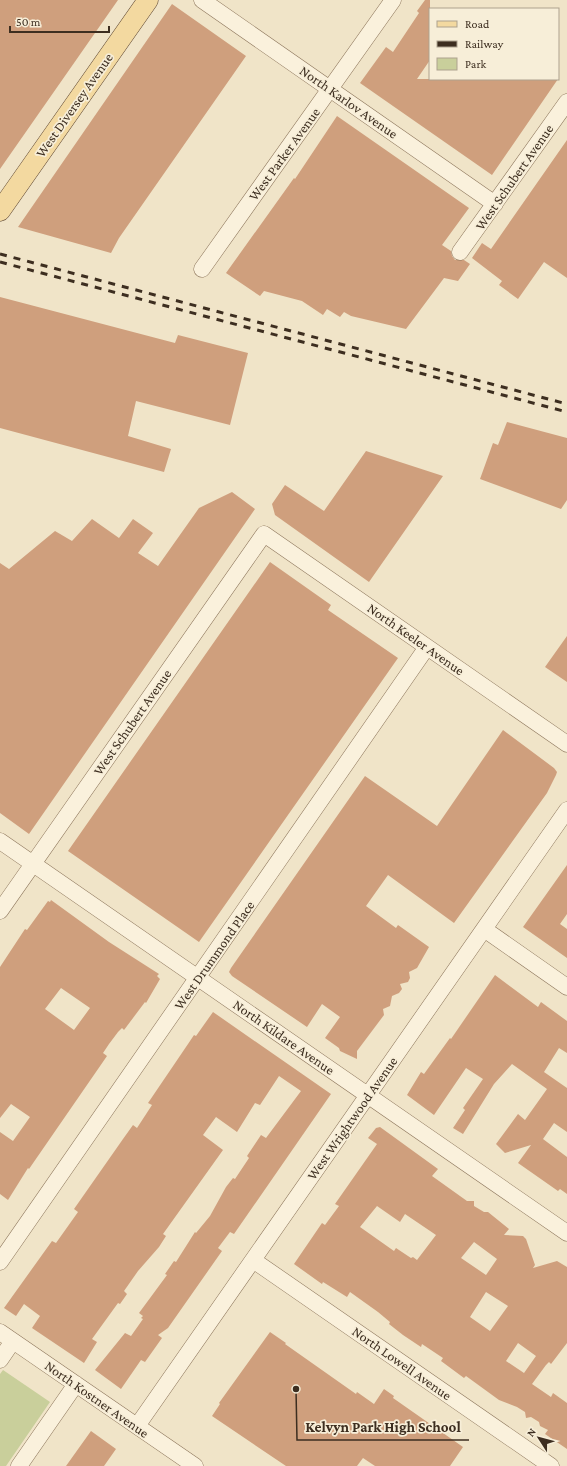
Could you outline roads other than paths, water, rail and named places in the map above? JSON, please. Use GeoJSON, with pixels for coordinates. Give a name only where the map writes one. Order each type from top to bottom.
{"type":"FeatureCollection","features":[{"type":"Feature","properties":{"kind":"main road","name":"West Diversey Avenue"},"geometry":{"type":"LineString","coordinates":[[0,211],[148,0]]}},
{"type":"Feature","properties":{"kind":"street","name":"North Karlov Avenue"},"geometry":{"type":"LineString","coordinates":[[202,0],[495,204]]}},
{"type":"Feature","properties":{"kind":"street","name":"West Parker Avenue"},"geometry":{"type":"LineString","coordinates":[[202,269],[393,0]]}},
{"type":"Feature","properties":{"kind":"street","name":"West Schubert Avenue"},"geometry":{"type":"LineString","coordinates":[[460,252],[567,102]]}},
{"type":"Feature","properties":{"kind":"street","name":"West Schubert Avenue"},"geometry":{"type":"LineString","coordinates":[[0,911],[264,534]]}},
{"type":"Feature","properties":{"kind":"street","name":"North Keeler Avenue"},"geometry":{"type":"LineString","coordinates":[[264,534],[567,744]]}},
{"type":"Feature","properties":{"kind":"street","name":"West Drummond Place"},"geometry":{"type":"LineString","coordinates":[[0,1262],[427,647]]}},
{"type":"Feature","properties":{"kind":"street","name":"West Wrightwood Avenue"},"geometry":{"type":"LineString","coordinates":[[137,1426],[567,810]]}},
{"type":"Feature","properties":{"kind":"street","name":"North Kildare Avenue"},"geometry":{"type":"LineString","coordinates":[[0,841],[567,1233]]}},
{"type":"Feature","properties":{"kind":"street"},"geometry":{"type":"LineString","coordinates":[[484,929],[567,987]]}},
{"type":"Feature","properties":{"kind":"street","name":"North Lowell Avenue"},"geometry":{"type":"LineString","coordinates":[[253,1260],[551,1466]]}},
{"type":"Feature","properties":{"kind":"street","name":"North Kostner Avenue"},"geometry":{"type":"LineString","coordinates":[[0,1332],[194,1466]]}},
{"type":"Feature","properties":{"kind":"street"},"geometry":{"type":"LineString","coordinates":[[0,1360],[13,1341]]}},
{"type":"Feature","properties":{"kind":"street"},"geometry":{"type":"LineString","coordinates":[[19,1466],[76,1384]]}},
{"type":"Feature","properties":{"kind":"railway"},"geometry":{"type":"LineString","coordinates":[[0,254],[567,404]]}},
{"type":"Feature","properties":{"kind":"railway"},"geometry":{"type":"LineString","coordinates":[[0,262],[567,412]]}},
{"type":"Feature","properties":{"kind":"place","name":"Kelvyn Park High School"},"geometry":{"type":"Point","coordinates":[296,1389]}}]}
